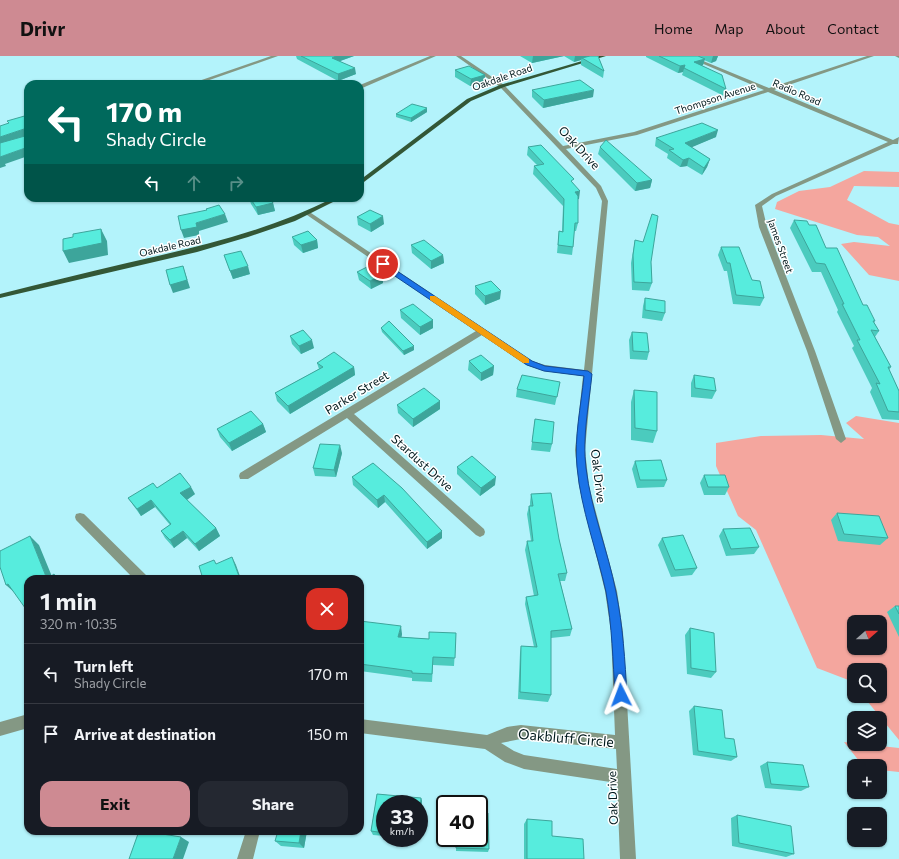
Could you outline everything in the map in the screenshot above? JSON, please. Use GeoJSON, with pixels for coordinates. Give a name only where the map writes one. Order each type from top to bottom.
{"type":"FeatureCollection","features":[{"type":"Feature","properties":{"kind":"main road","name":"Oakdale Road"},"geometry":{"type":"LineString","coordinates":[[364,180],[469,100],[502,86],[604,56]]}},
{"type":"Feature","properties":{"kind":"main road","name":"Oakdale Road"},"geometry":{"type":"LineString","coordinates":[[0,296],[211,246],[266,230],[308,214],[330,202]]}},
{"type":"Feature","properties":{"kind":"street"},"geometry":{"type":"LineString","coordinates":[[205,80],[276,56]]}},
{"type":"Feature","properties":{"kind":"street"},"geometry":{"type":"LineString","coordinates":[[364,84],[434,56]]}},
{"type":"Feature","properties":{"kind":"street","name":"Oak Drive"},"geometry":{"type":"LineString","coordinates":[[458,56],[502,86],[599,187],[605,202],[581,444],[581,468],[596,539],[611,591],[617,632],[628,859]]}},
{"type":"Feature","properties":{"kind":"street","name":"Radio Road"},"geometry":{"type":"LineString","coordinates":[[688,56],[897,142]]}},
{"type":"Feature","properties":{"kind":"street","name":"Thompson Avenue"},"geometry":{"type":"LineString","coordinates":[[561,148],[635,134],[872,56]]}},
{"type":"Feature","properties":{"kind":"street","name":"James Street"},"geometry":{"type":"LineString","coordinates":[[841,440],[811,351],[763,228],[758,205],[774,195],[897,142]]}},
{"type":"Feature","properties":{"kind":"street"},"geometry":{"type":"LineString","coordinates":[[308,214],[529,363],[539,367],[588,374]]}},
{"type":"Feature","properties":{"kind":"street","name":"Parker Street"},"geometry":{"type":"LineString","coordinates":[[244,476],[482,331]]}},
{"type":"Feature","properties":{"kind":"street","name":"Stardust Drive"},"geometry":{"type":"LineString","coordinates":[[347,413],[480,532]]}},
{"type":"Feature","properties":{"kind":"street"},"geometry":{"type":"LineString","coordinates":[[80,517],[138,575]]}},
{"type":"Feature","properties":{"kind":"street"},"geometry":{"type":"LineString","coordinates":[[0,729],[24,722]]}},
{"type":"Feature","properties":{"kind":"street","name":"Oakbluff Circle"},"geometry":{"type":"LineString","coordinates":[[364,727],[487,742],[510,757],[524,762],[625,777]]}},
{"type":"Feature","properties":{"kind":"street","name":"Oakbluff Circle"},"geometry":{"type":"LineString","coordinates":[[487,742],[507,734],[521,732],[623,743]]}},
{"type":"Feature","properties":{"kind":"street"},"geometry":{"type":"LineString","coordinates":[[246,859],[252,835]]}},
{"type":"Feature","properties":{"kind":"shaded area"},"geometry":{"type":"Polygon","coordinates":[[[864,171],[899,172],[899,187],[854,186],[847,200],[889,223],[899,225],[899,281],[869,275],[841,244],[854,242],[890,246],[878,237],[857,235],[775,209],[777,202],[799,191],[830,187],[864,171]]]}},
{"type":"Feature","properties":{"kind":"shaded area"},"geometry":{"type":"Polygon","coordinates":[[[856,416],[899,423],[899,740],[887,725],[887,711],[875,711],[869,703],[887,703],[887,663],[847,663],[847,679],[817,668],[756,530],[738,516],[716,466],[716,443],[761,436],[821,435],[864,439],[846,423],[856,416]]]}},
{"type":"Feature","properties":{"kind":"shaded area"},"geometry":{"type":"Polygon","coordinates":[[[887,747],[899,748],[899,772],[887,771],[887,759],[857,759],[851,751],[887,751],[887,747]]]}},
{"type":"Feature","properties":{"kind":"building"},"geometry":{"type":"Polygon","coordinates":[[[301,56],[336,56],[332,58],[355,68],[338,74],[301,56]]]}},
{"type":"Feature","properties":{"kind":"building"},"geometry":{"type":"Polygon","coordinates":[[[598,56],[604,71],[582,58],[598,56]]]}},
{"type":"Feature","properties":{"kind":"building"},"geometry":{"type":"Polygon","coordinates":[[[659,56],[698,56],[705,59],[694,62],[722,75],[726,89],[684,68],[685,65],[680,66],[659,56]]]}},
{"type":"Feature","properties":{"kind":"building"},"geometry":{"type":"Polygon","coordinates":[[[469,66],[485,75],[471,79],[455,70],[469,66]]]}},
{"type":"Feature","properties":{"kind":"building"},"geometry":{"type":"Polygon","coordinates":[[[580,80],[594,90],[544,100],[532,90],[580,80]]]}},
{"type":"Feature","properties":{"kind":"building"},"geometry":{"type":"Polygon","coordinates":[[[412,104],[427,108],[411,118],[396,114],[412,104]]]}},
{"type":"Feature","properties":{"kind":"building"},"geometry":{"type":"Polygon","coordinates":[[[24,116],[24,129],[0,137],[0,126],[9,123],[7,121],[24,116]]]}},
{"type":"Feature","properties":{"kind":"building"},"geometry":{"type":"Polygon","coordinates":[[[702,123],[718,130],[685,143],[710,159],[704,168],[689,158],[683,160],[669,150],[674,149],[656,138],[702,123]]]}},
{"type":"Feature","properties":{"kind":"building"},"geometry":{"type":"Polygon","coordinates":[[[24,136],[24,148],[0,157],[0,143],[24,136]]]}},
{"type":"Feature","properties":{"kind":"building"},"geometry":{"type":"Polygon","coordinates":[[[606,140],[652,180],[637,183],[600,147],[606,140]]]}},
{"type":"Feature","properties":{"kind":"building"},"geometry":{"type":"Polygon","coordinates":[[[541,145],[574,179],[571,181],[580,191],[575,192],[578,196],[578,223],[575,223],[573,247],[558,245],[559,231],[563,232],[564,199],[534,166],[544,164],[528,147],[541,145]]]}},
{"type":"Feature","properties":{"kind":"building"},"geometry":{"type":"Polygon","coordinates":[[[253,202],[273,203],[256,207],[253,202]]]}},
{"type":"Feature","properties":{"kind":"building"},"geometry":{"type":"Polygon","coordinates":[[[219,205],[225,214],[196,223],[197,227],[181,230],[178,216],[207,210],[206,209],[219,205]]]}},
{"type":"Feature","properties":{"kind":"building"},"geometry":{"type":"Polygon","coordinates":[[[370,210],[383,216],[370,224],[357,217],[370,210]]]}},
{"type":"Feature","properties":{"kind":"building"},"geometry":{"type":"Polygon","coordinates":[[[652,214],[658,216],[651,262],[652,283],[634,282],[633,255],[635,240],[643,242],[652,214]]]}},
{"type":"Feature","properties":{"kind":"building"},"geometry":{"type":"Polygon","coordinates":[[[794,220],[807,221],[809,225],[816,225],[826,248],[837,248],[863,305],[867,305],[875,321],[873,321],[879,331],[871,330],[891,367],[888,367],[899,391],[899,412],[888,411],[876,383],[880,384],[857,340],[860,340],[842,304],[844,304],[825,264],[816,263],[794,220]]]}},
{"type":"Feature","properties":{"kind":"building"},"geometry":{"type":"Polygon","coordinates":[[[101,229],[102,243],[63,251],[63,239],[73,237],[73,234],[101,229]]]}},
{"type":"Feature","properties":{"kind":"building"},"geometry":{"type":"Polygon","coordinates":[[[308,231],[317,240],[301,245],[292,237],[308,231]]]}},
{"type":"Feature","properties":{"kind":"building"},"geometry":{"type":"Polygon","coordinates":[[[424,240],[443,255],[431,261],[411,245],[424,240]]]}},
{"type":"Feature","properties":{"kind":"building"},"geometry":{"type":"Polygon","coordinates":[[[721,247],[739,247],[752,280],[760,281],[764,298],[736,295],[730,263],[727,263],[721,247]]]}},
{"type":"Feature","properties":{"kind":"building"},"geometry":{"type":"Polygon","coordinates":[[[241,251],[248,266],[230,271],[224,255],[241,251]]]}},
{"type":"Feature","properties":{"kind":"building"},"geometry":{"type":"Polygon","coordinates":[[[183,266],[187,280],[170,285],[166,270],[183,266]]]}},
{"type":"Feature","properties":{"kind":"building"},"geometry":{"type":"Polygon","coordinates":[[[369,266],[382,275],[370,281],[357,272],[369,266]]]}},
{"type":"Feature","properties":{"kind":"building"},"geometry":{"type":"Polygon","coordinates":[[[491,281],[501,291],[485,296],[475,286],[491,281]]]}},
{"type":"Feature","properties":{"kind":"building"},"geometry":{"type":"Polygon","coordinates":[[[645,298],[665,301],[665,313],[645,310],[645,298]]]}},
{"type":"Feature","properties":{"kind":"building"},"geometry":{"type":"Polygon","coordinates":[[[413,304],[433,320],[420,327],[400,310],[413,304]]]}},
{"type":"Feature","properties":{"kind":"building"},"geometry":{"type":"Polygon","coordinates":[[[389,321],[414,346],[403,351],[381,328],[389,321]]]}},
{"type":"Feature","properties":{"kind":"building"},"geometry":{"type":"Polygon","coordinates":[[[303,330],[312,340],[299,346],[290,336],[303,330]]]}},
{"type":"Feature","properties":{"kind":"building"},"geometry":{"type":"Polygon","coordinates":[[[632,332],[647,333],[649,352],[633,351],[632,332]]]}},
{"type":"Feature","properties":{"kind":"building"},"geometry":{"type":"Polygon","coordinates":[[[334,352],[354,367],[288,406],[275,393],[323,367],[317,363],[334,352]]]}},
{"type":"Feature","properties":{"kind":"building"},"geometry":{"type":"Polygon","coordinates":[[[481,355],[494,366],[481,373],[469,361],[481,355]]]}},
{"type":"Feature","properties":{"kind":"building"},"geometry":{"type":"Polygon","coordinates":[[[522,375],[560,382],[557,397],[517,389],[522,375]]]}},
{"type":"Feature","properties":{"kind":"building"},"geometry":{"type":"Polygon","coordinates":[[[694,375],[714,378],[716,391],[695,388],[694,375]]]}},
{"type":"Feature","properties":{"kind":"building"},"geometry":{"type":"Polygon","coordinates":[[[424,388],[440,401],[413,419],[397,405],[424,388]]]}},
{"type":"Feature","properties":{"kind":"building"},"geometry":{"type":"Polygon","coordinates":[[[634,390],[657,392],[657,431],[635,428],[634,390]]]}},
{"type":"Feature","properties":{"kind":"building"},"geometry":{"type":"Polygon","coordinates":[[[251,411],[263,424],[229,443],[217,429],[251,411]]]}},
{"type":"Feature","properties":{"kind":"building"},"geometry":{"type":"Polygon","coordinates":[[[535,419],[554,422],[552,444],[532,442],[535,419]]]}},
{"type":"Feature","properties":{"kind":"building"},"geometry":{"type":"Polygon","coordinates":[[[320,444],[340,445],[334,470],[313,468],[320,444]]]}},
{"type":"Feature","properties":{"kind":"building"},"geometry":{"type":"Polygon","coordinates":[[[472,456],[496,477],[481,488],[457,467],[472,456]]]}},
{"type":"Feature","properties":{"kind":"building"},"geometry":{"type":"Polygon","coordinates":[[[661,460],[667,480],[640,480],[635,461],[661,460]]]}},
{"type":"Feature","properties":{"kind":"building"},"geometry":{"type":"Polygon","coordinates":[[[373,463],[402,488],[442,531],[427,542],[384,495],[377,500],[352,477],[373,463]]]}},
{"type":"Feature","properties":{"kind":"building"},"geometry":{"type":"Polygon","coordinates":[[[180,473],[191,487],[180,493],[216,528],[195,544],[183,531],[170,540],[161,531],[171,524],[151,500],[137,509],[128,498],[153,483],[157,488],[180,473]]]}},
{"type":"Feature","properties":{"kind":"building"},"geometry":{"type":"Polygon","coordinates":[[[704,475],[725,475],[729,487],[708,487],[704,475]]]}},
{"type":"Feature","properties":{"kind":"building"},"geometry":{"type":"Polygon","coordinates":[[[551,493],[567,573],[558,574],[572,629],[551,631],[551,695],[520,692],[521,646],[537,647],[526,597],[538,595],[527,541],[533,541],[529,506],[533,506],[531,494],[551,493]]]}},
{"type":"Feature","properties":{"kind":"building"},"geometry":{"type":"Polygon","coordinates":[[[837,513],[879,516],[888,538],[844,534],[837,513]]]}},
{"type":"Feature","properties":{"kind":"building"},"geometry":{"type":"Polygon","coordinates":[[[750,528],[759,547],[731,549],[723,529],[750,528]]]}},
{"type":"Feature","properties":{"kind":"building"},"geometry":{"type":"Polygon","coordinates":[[[683,535],[697,568],[675,570],[662,538],[683,535]]]}},
{"type":"Feature","properties":{"kind":"building"},"geometry":{"type":"Polygon","coordinates":[[[30,536],[45,575],[24,575],[24,606],[8,584],[6,585],[0,567],[0,551],[30,536]]]}},
{"type":"Feature","properties":{"kind":"building"},"geometry":{"type":"Polygon","coordinates":[[[232,557],[239,575],[202,575],[199,566],[214,560],[216,564],[232,557]]]}},
{"type":"Feature","properties":{"kind":"building"},"geometry":{"type":"Polygon","coordinates":[[[895,606],[899,606],[899,614],[895,606]]]}},
{"type":"Feature","properties":{"kind":"building"},"geometry":{"type":"Polygon","coordinates":[[[364,621],[401,626],[398,637],[429,639],[429,632],[456,633],[455,658],[433,657],[432,674],[412,673],[412,671],[364,665],[364,621]]]}},
{"type":"Feature","properties":{"kind":"building"},"geometry":{"type":"Polygon","coordinates":[[[690,628],[714,633],[716,672],[691,668],[690,628]]]}},
{"type":"Feature","properties":{"kind":"building"},"geometry":{"type":"Polygon","coordinates":[[[694,706],[722,710],[725,738],[734,739],[737,757],[698,751],[694,706]]]}},
{"type":"Feature","properties":{"kind":"building"},"geometry":{"type":"Polygon","coordinates":[[[767,762],[803,765],[809,787],[771,784],[767,762]]]}},
{"type":"Feature","properties":{"kind":"building"},"geometry":{"type":"Polygon","coordinates":[[[376,800],[376,832],[371,831],[376,800]]]}},
{"type":"Feature","properties":{"kind":"building"},"geometry":{"type":"Polygon","coordinates":[[[488,813],[489,849],[456,848],[488,847],[488,813]]]}},
{"type":"Feature","properties":{"kind":"building"},"geometry":{"type":"Polygon","coordinates":[[[737,815],[791,826],[794,854],[739,843],[737,815]]]}},
{"type":"Feature","properties":{"kind":"building"},"geometry":{"type":"Polygon","coordinates":[[[527,819],[552,821],[552,836],[583,839],[584,859],[527,859],[527,819]]]}},
{"type":"Feature","properties":{"kind":"building"},"geometry":{"type":"Polygon","coordinates":[[[138,835],[169,835],[181,837],[173,859],[129,859],[138,835]]]}},
{"type":"Feature","properties":{"kind":"building"},"geometry":{"type":"Polygon","coordinates":[[[277,835],[300,835],[299,843],[275,841],[277,835]]]}},
{"type":"Feature","properties":{"kind":"slow traffic"},"geometry":{"type":"LineString","coordinates":[[432,298],[526,361]]}},
{"type":"Feature","properties":{"kind":"route"},"geometry":{"type":"LineString","coordinates":[[383,264],[529,363],[544,368],[588,374],[580,450],[581,468],[596,539],[611,591],[617,632],[621,695]]}}]}
